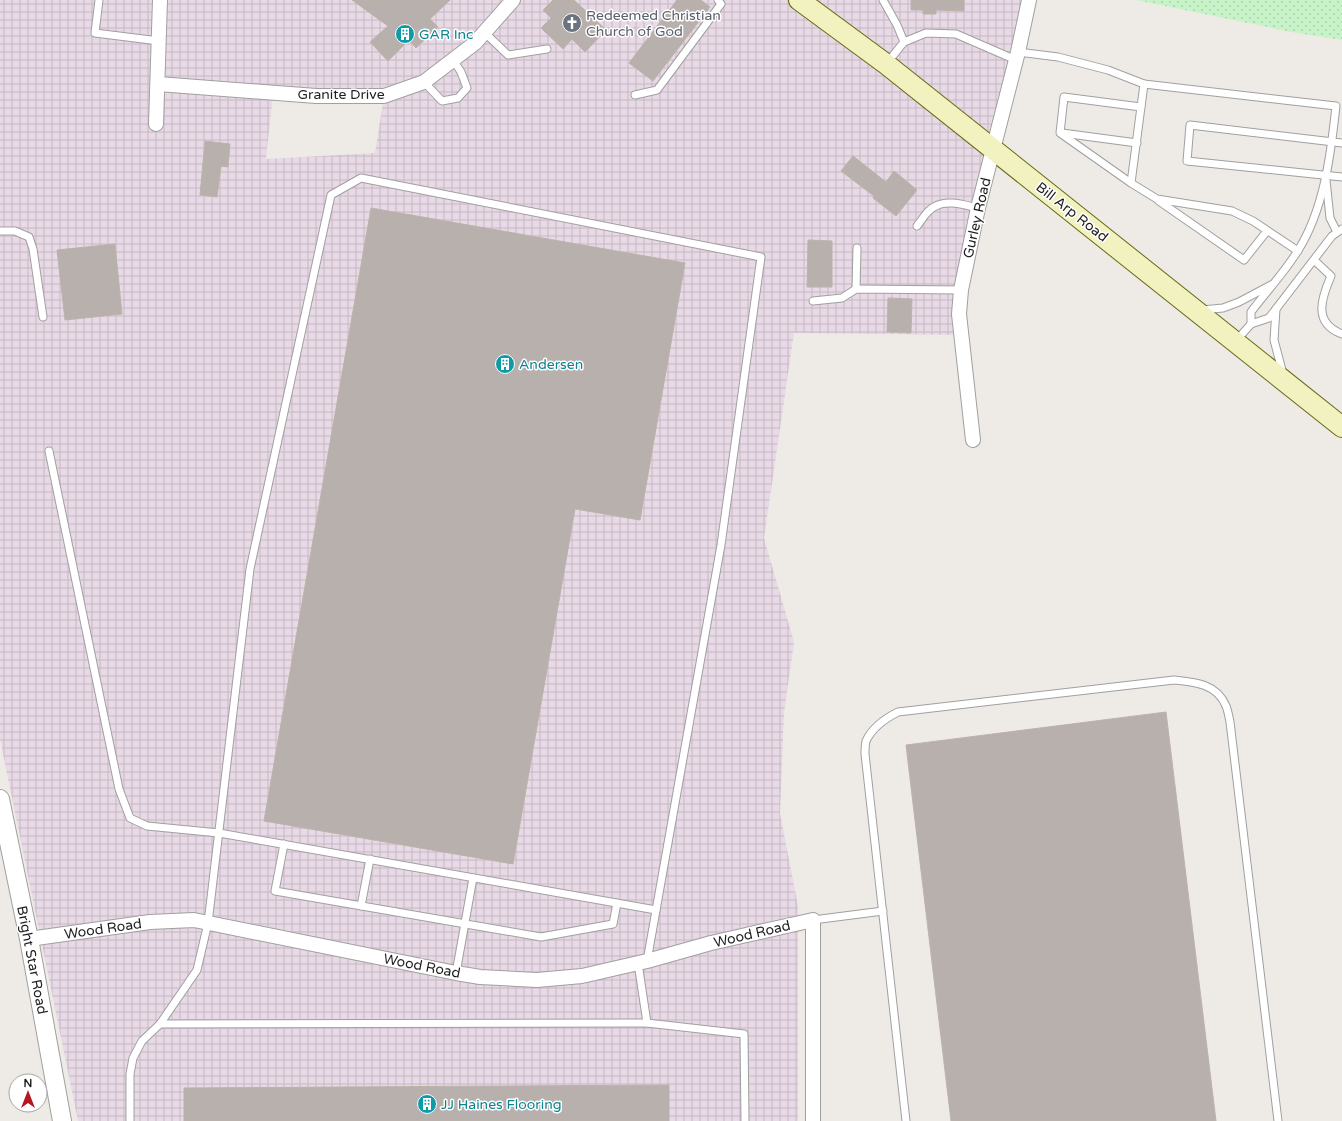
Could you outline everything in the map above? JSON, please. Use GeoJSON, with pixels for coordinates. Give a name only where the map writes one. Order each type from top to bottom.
{"type":"FeatureCollection","features":[{"type":"Feature","properties":{"kind":"main road","name":"Bill Arp Road"},"geometry":{"type":"LineString","coordinates":[[800,0],[886,64],[1342,427]]}},
{"type":"Feature","properties":{"kind":"street"},"geometry":{"type":"LineString","coordinates":[[156,124],[160,0]]}},
{"type":"Feature","properties":{"kind":"street","name":"Granite Drive"},"geometry":{"type":"LineString","coordinates":[[158,84],[316,96],[384,96],[424,82],[474,43],[513,0]]}},
{"type":"Feature","properties":{"kind":"street","name":"Gurley Road"},"geometry":{"type":"LineString","coordinates":[[973,440],[959,314],[961,290],[978,208],[1017,56],[1029,0]]}},
{"type":"Feature","properties":{"kind":"street","name":"Bright Star Road"},"geometry":{"type":"LineString","coordinates":[[0,799],[8,851],[29,939],[62,1121]]}},
{"type":"Feature","properties":{"kind":"street","name":"Wood Road"},"geometry":{"type":"LineString","coordinates":[[29,939],[150,922],[194,920],[456,973],[480,977],[537,980],[582,976],[643,962],[711,943],[813,920]]}},
{"type":"Feature","properties":{"kind":"street"},"geometry":{"type":"LineString","coordinates":[[813,920],[813,1121]]}},
{"type":"Feature","properties":{"kind":"lane"},"geometry":{"type":"LineString","coordinates":[[99,0],[95,32],[159,41]]}},
{"type":"Feature","properties":{"kind":"lane"},"geometry":{"type":"LineString","coordinates":[[634,95],[657,90],[721,4],[718,0]]}},
{"type":"Feature","properties":{"kind":"lane"},"geometry":{"type":"LineString","coordinates":[[883,0],[897,25],[904,42]]}},
{"type":"Feature","properties":{"kind":"lane"},"geometry":{"type":"LineString","coordinates":[[484,32],[508,55],[547,49]]}},
{"type":"Feature","properties":{"kind":"lane"},"geometry":{"type":"LineString","coordinates":[[886,64],[904,42],[926,33],[956,34],[1017,56],[1058,57],[1072,60],[1108,70],[1144,84],[1339,106],[1314,220],[1298,251],[1251,312],[1251,324]]}},
{"type":"Feature","properties":{"kind":"lane"},"geometry":{"type":"LineString","coordinates":[[424,82],[442,101],[458,98],[467,88],[461,72],[453,60]]}},
{"type":"Feature","properties":{"kind":"lane"},"geometry":{"type":"LineString","coordinates":[[1131,183],[1144,84]]}},
{"type":"Feature","properties":{"kind":"lane"},"geometry":{"type":"LineString","coordinates":[[1060,133],[1064,97],[1141,107]]}},
{"type":"Feature","properties":{"kind":"lane"},"geometry":{"type":"LineString","coordinates":[[1342,143],[1190,125],[1187,161],[1342,177]]}},
{"type":"Feature","properties":{"kind":"lane"},"geometry":{"type":"LineString","coordinates":[[1060,133],[1137,143]]}},
{"type":"Feature","properties":{"kind":"lane"},"geometry":{"type":"LineString","coordinates":[[1060,133],[1244,260],[1267,231]]}},
{"type":"Feature","properties":{"kind":"lane"},"geometry":{"type":"LineString","coordinates":[[1235,342],[1251,324],[1269,318],[1332,236],[1340,231],[1330,218],[1325,175]]}},
{"type":"Feature","properties":{"kind":"lane"},"geometry":{"type":"LineString","coordinates":[[130,1121],[130,1074],[133,1058],[142,1041],[160,1024],[197,970],[208,923],[250,569],[331,195],[361,178],[761,256],[721,545],[656,910],[643,962],[647,1023]]}},
{"type":"Feature","properties":{"kind":"lane"},"geometry":{"type":"LineString","coordinates":[[1157,199],[1232,211],[1253,221],[1298,251]]}},
{"type":"Feature","properties":{"kind":"lane"},"geometry":{"type":"LineString","coordinates":[[917,226],[933,207],[942,203],[978,208]]}},
{"type":"Feature","properties":{"kind":"lane"},"geometry":{"type":"LineString","coordinates":[[0,231],[15,231],[28,237],[33,249],[42,317]]}},
{"type":"Feature","properties":{"kind":"lane"},"geometry":{"type":"LineString","coordinates":[[856,289],[857,248]]}},
{"type":"Feature","properties":{"kind":"lane"},"geometry":{"type":"LineString","coordinates":[[1314,260],[1331,276],[1325,290],[1322,303],[1322,314],[1327,325],[1334,331],[1342,334]]}},
{"type":"Feature","properties":{"kind":"lane"},"geometry":{"type":"LineString","coordinates":[[1196,311],[1223,308],[1239,302],[1272,284]]}},
{"type":"Feature","properties":{"kind":"lane"},"geometry":{"type":"LineString","coordinates":[[813,301],[842,298],[856,289],[961,290]]}},
{"type":"Feature","properties":{"kind":"lane"},"geometry":{"type":"LineString","coordinates":[[1276,309],[1274,340],[1285,382]]}},
{"type":"Feature","properties":{"kind":"lane"},"geometry":{"type":"LineString","coordinates":[[49,450],[119,789],[130,818],[147,826],[219,833],[656,910]]}},
{"type":"Feature","properties":{"kind":"lane"},"geometry":{"type":"LineString","coordinates":[[906,1121],[865,754],[866,742],[885,719],[898,712],[1174,680],[1194,682],[1215,690],[1226,705],[1230,722],[1278,1121]]}},
{"type":"Feature","properties":{"kind":"lane"},"geometry":{"type":"LineString","coordinates":[[284,844],[275,891],[540,937],[613,924],[617,903]]}},
{"type":"Feature","properties":{"kind":"lane"},"geometry":{"type":"LineString","coordinates":[[361,906],[370,859]]}},
{"type":"Feature","properties":{"kind":"lane"},"geometry":{"type":"LineString","coordinates":[[456,973],[473,878]]}},
{"type":"Feature","properties":{"kind":"lane"},"geometry":{"type":"LineString","coordinates":[[813,920],[882,910]]}},
{"type":"Feature","properties":{"kind":"lane"},"geometry":{"type":"LineString","coordinates":[[160,1024],[647,1023],[744,1034],[745,1121]]}},
{"type":"Feature","properties":{"kind":"shaded area"},"geometry":{"type":"Polygon","coordinates":[[[0,0],[1028,0],[978,208],[961,335],[794,333],[764,538],[794,642],[784,713],[780,813],[798,906],[798,1121],[78,1121],[0,739],[0,0]],[[273,93],[266,159],[375,153],[384,96],[273,93]]]}},
{"type":"Feature","properties":{"kind":"green space"},"geometry":{"type":"Polygon","coordinates":[[[1136,0],[1342,0],[1342,40],[1291,32],[1136,0]]]}},
{"type":"Feature","properties":{"kind":"building","name":"GAR Inc"},"geometry":{"type":"Polygon","coordinates":[[[352,0],[450,0],[430,19],[438,27],[416,48],[409,40],[388,61],[370,42],[388,26],[352,0]]]}},
{"type":"Feature","properties":{"kind":"building","name":"Redeemed Christian Church of God"},"geometry":{"type":"Polygon","coordinates":[[[553,0],[574,0],[606,30],[585,52],[572,39],[563,49],[541,28],[551,18],[543,10],[553,0]]]}},
{"type":"Feature","properties":{"kind":"building"},"geometry":{"type":"Polygon","coordinates":[[[677,0],[701,0],[710,7],[653,81],[629,63],[677,0]]]}},
{"type":"Feature","properties":{"kind":"building"},"geometry":{"type":"Polygon","coordinates":[[[911,0],[964,0],[964,11],[936,10],[936,14],[923,14],[923,10],[911,10],[911,0]]]}},
{"type":"Feature","properties":{"kind":"building"},"geometry":{"type":"Polygon","coordinates":[[[205,141],[230,144],[228,167],[221,166],[217,197],[200,195],[205,141]]]}},
{"type":"Feature","properties":{"kind":"building"},"geometry":{"type":"Polygon","coordinates":[[[853,156],[886,182],[894,171],[917,190],[896,216],[873,198],[874,196],[841,171],[853,156]]]}},
{"type":"Feature","properties":{"kind":"building"},"geometry":{"type":"Polygon","coordinates":[[[371,208],[685,263],[640,520],[575,509],[513,864],[264,821],[371,208]]]}},
{"type":"Feature","properties":{"kind":"building"},"geometry":{"type":"Polygon","coordinates":[[[808,240],[832,241],[832,287],[807,287],[808,240]]]}},
{"type":"Feature","properties":{"kind":"building"},"geometry":{"type":"Polygon","coordinates":[[[115,244],[122,314],[65,320],[57,250],[115,244]]]}},
{"type":"Feature","properties":{"kind":"building"},"geometry":{"type":"Polygon","coordinates":[[[888,298],[912,299],[911,333],[887,332],[888,298]]]}},
{"type":"Feature","properties":{"kind":"building"},"geometry":{"type":"Polygon","coordinates":[[[1166,712],[1216,1121],[951,1121],[906,745],[1166,712]]]}},
{"type":"Feature","properties":{"kind":"building","name":"JJ Haines Flooring"},"geometry":{"type":"Polygon","coordinates":[[[669,1085],[669,1121],[184,1121],[184,1088],[669,1085]]]}},
{"type":"Feature","properties":{"kind":"place","name":"Redeemed Christian Church of God"},"geometry":{"type":"Point","coordinates":[572,23]}},
{"type":"Feature","properties":{"kind":"place","name":"GAR Inc"},"geometry":{"type":"Point","coordinates":[405,34]}},
{"type":"Feature","properties":{"kind":"place","name":"Andersen"},"geometry":{"type":"Point","coordinates":[505,364]}},
{"type":"Feature","properties":{"kind":"place","name":"JJ Haines Flooring"},"geometry":{"type":"Point","coordinates":[427,1104]}}]}
